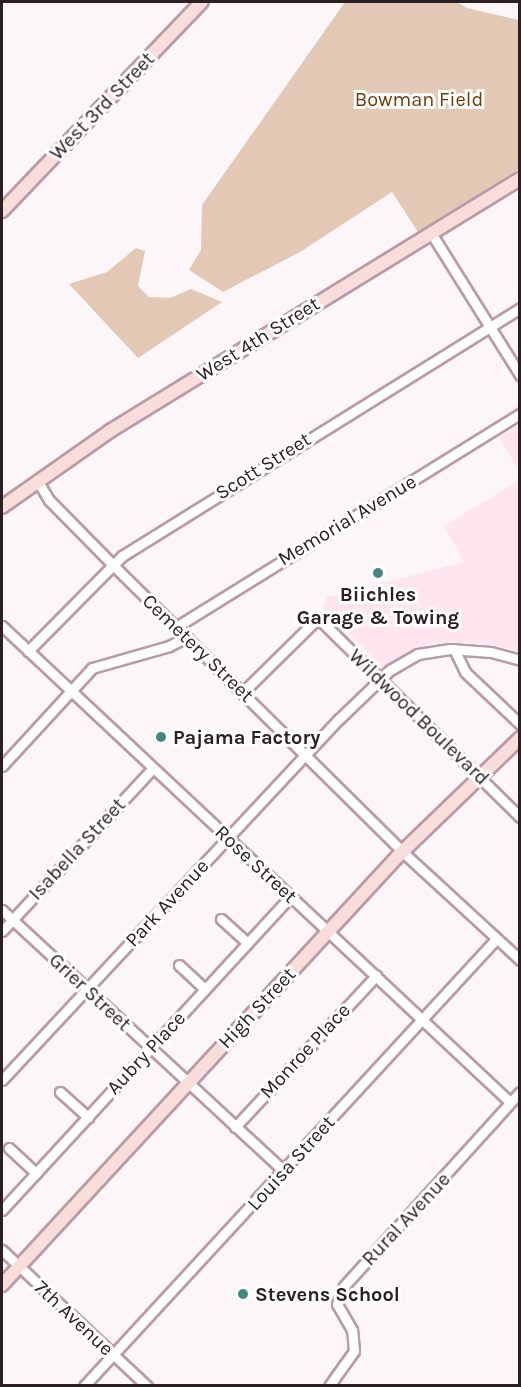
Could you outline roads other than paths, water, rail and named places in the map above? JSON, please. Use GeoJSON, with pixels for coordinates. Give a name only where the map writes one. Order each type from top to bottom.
{"type":"FeatureCollection","features":[{"type":"Feature","properties":{"kind":"main road","name":"West 3rd Street"},"geometry":{"type":"LineString","coordinates":[[2,211],[202,2]]}},
{"type":"Feature","properties":{"kind":"main road","name":"West 4th Street"},"geometry":{"type":"LineString","coordinates":[[2,507],[37,480],[519,179]]}},
{"type":"Feature","properties":{"kind":"main road","name":"High Street"},"geometry":{"type":"LineString","coordinates":[[2,1285],[403,851],[519,738]]}},
{"type":"Feature","properties":{"kind":"street"},"geometry":{"type":"LineString","coordinates":[[431,233],[519,375]]}},
{"type":"Feature","properties":{"kind":"street","name":"Scott Street"},"geometry":{"type":"LineString","coordinates":[[28,651],[113,565],[305,440],[519,308]]}},
{"type":"Feature","properties":{"kind":"street","name":"Memorial Avenue"},"geometry":{"type":"LineString","coordinates":[[176,627],[519,414]]}},
{"type":"Feature","properties":{"kind":"street","name":"Cemetery Street"},"geometry":{"type":"LineString","coordinates":[[37,480],[49,500],[113,565],[403,851],[519,960]]}},
{"type":"Feature","properties":{"kind":"street","name":"Wildwood Boulevard"},"geometry":{"type":"LineString","coordinates":[[243,692],[318,618],[480,775],[519,817]]}},
{"type":"Feature","properties":{"kind":"street","name":"Rose Street"},"geometry":{"type":"LineString","coordinates":[[2,626],[510,1102]]}},
{"type":"Feature","properties":{"kind":"street"},"geometry":{"type":"LineString","coordinates":[[2,766],[92,668],[169,646],[187,637]]}},
{"type":"Feature","properties":{"kind":"street"},"geometry":{"type":"LineString","coordinates":[[454,649],[465,672],[519,724]]}},
{"type":"Feature","properties":{"kind":"street","name":"Park Avenue"},"geometry":{"type":"LineString","coordinates":[[2,1080],[306,754],[380,679],[418,654],[454,649],[491,652],[519,660]]}},
{"type":"Feature","properties":{"kind":"street","name":"Isabella Street"},"geometry":{"type":"LineString","coordinates":[[2,931],[153,768]]}},
{"type":"Feature","properties":{"kind":"street","name":"Aubry Place"},"geometry":{"type":"LineString","coordinates":[[2,1210],[291,896]]}},
{"type":"Feature","properties":{"kind":"street","name":"Grier Street"},"geometry":{"type":"LineString","coordinates":[[2,910],[284,1171]]}},
{"type":"Feature","properties":{"kind":"street"},"geometry":{"type":"LineString","coordinates":[[221,919],[248,943]]}},
{"type":"Feature","properties":{"kind":"street","name":"Louisa Street"},"geometry":{"type":"LineString","coordinates":[[84,1386],[496,939]]}},
{"type":"Feature","properties":{"kind":"street"},"geometry":{"type":"LineString","coordinates":[[179,965],[206,989]]}},
{"type":"Feature","properties":{"kind":"street","name":"Monroe Place"},"geometry":{"type":"LineString","coordinates":[[235,1127],[375,976]]}},
{"type":"Feature","properties":{"kind":"street","name":"Rural Avenue"},"geometry":{"type":"LineString","coordinates":[[329,1386],[349,1362],[354,1344],[352,1330],[338,1309],[338,1295],[519,1092]]}},
{"type":"Feature","properties":{"kind":"street"},"geometry":{"type":"LineString","coordinates":[[62,1093],[88,1116]]}},
{"type":"Feature","properties":{"kind":"street"},"geometry":{"type":"LineString","coordinates":[[9,1148],[36,1173]]}},
{"type":"Feature","properties":{"kind":"street","name":"7th Avenue"},"geometry":{"type":"LineString","coordinates":[[2,1250],[147,1386]]}},
{"type":"Feature","properties":{"kind":"place","name":"Biichles Garage & Towing"},"geometry":{"type":"Point","coordinates":[378,573]}},
{"type":"Feature","properties":{"kind":"place","name":"Pajama Factory"},"geometry":{"type":"Point","coordinates":[161,737]}},
{"type":"Feature","properties":{"kind":"place","name":"Stevens School"},"geometry":{"type":"Point","coordinates":[243,1294]}},
{"type":"Feature","properties":{"kind":"park label","name":"Bowman Field"},"geometry":{"type":"Point","coordinates":[419,99]}}]}
